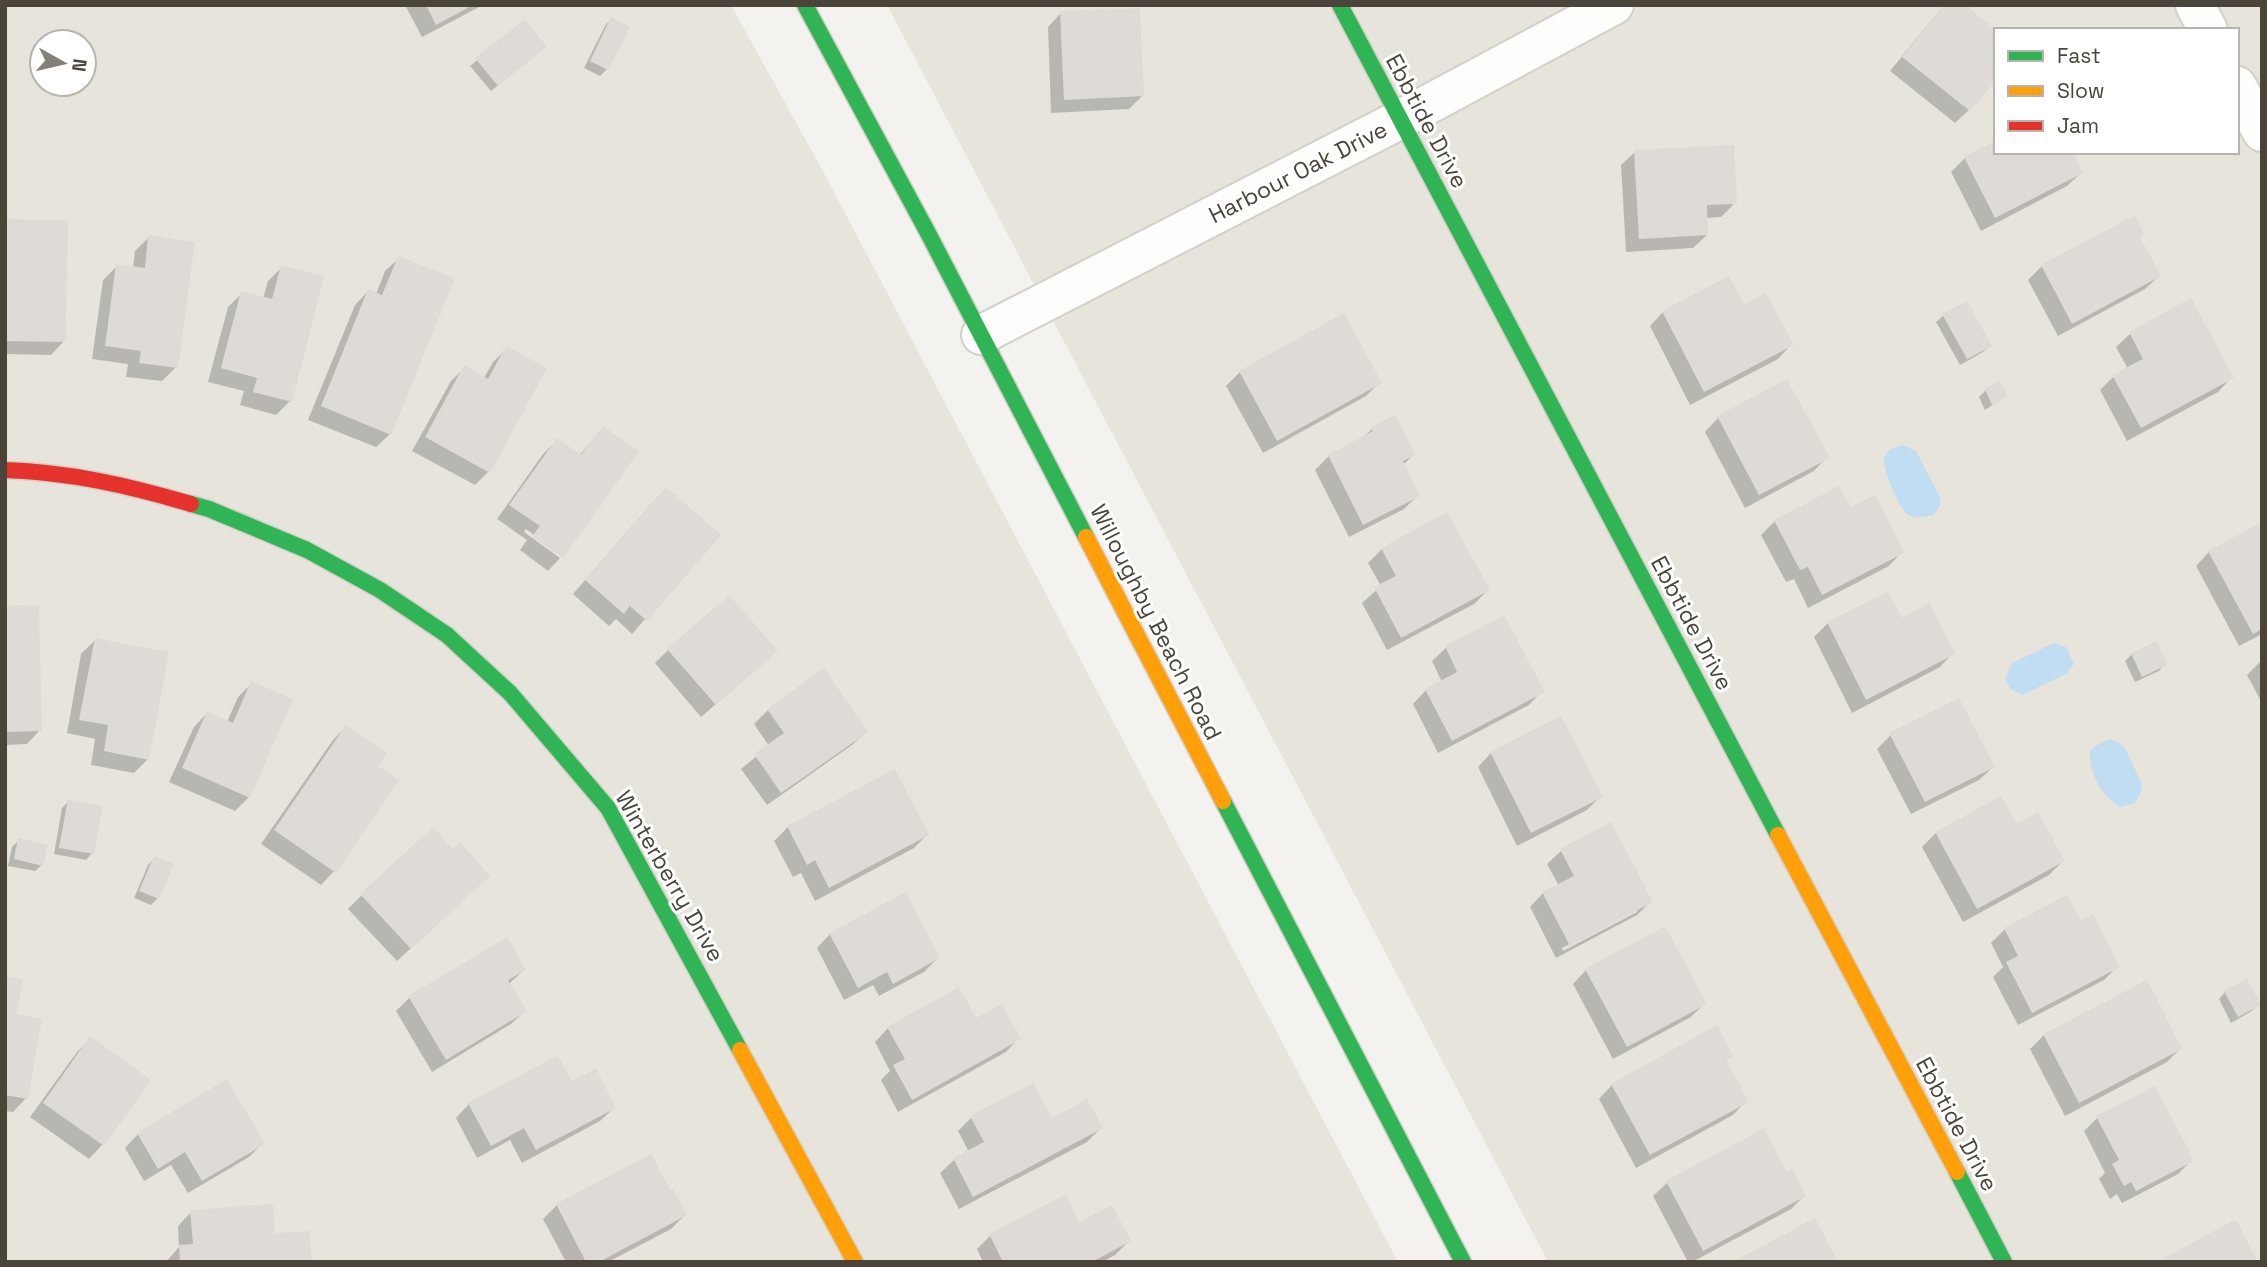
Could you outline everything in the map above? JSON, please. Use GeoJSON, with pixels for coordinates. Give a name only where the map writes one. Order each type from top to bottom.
{"type":"FeatureCollection","features":[{"type":"Feature","properties":{"kind":"street","name":"Willoughby Beach Road"},"geometry":{"type":"LineString","coordinates":[[805,5],[981,335],[1463,1262]]}},
{"type":"Feature","properties":{"kind":"street","name":"Ebbtide Drive"},"geometry":{"type":"LineString","coordinates":[[1340,5],[2004,1262]]}},
{"type":"Feature","properties":{"kind":"street","name":"Harbour Oak Drive"},"geometry":{"type":"LineString","coordinates":[[981,335],[1401,119],[1614,5]]}},
{"type":"Feature","properties":{"kind":"street"},"geometry":{"type":"LineString","coordinates":[[2195,5],[2207,28]]}},
{"type":"Feature","properties":{"kind":"street"},"geometry":{"type":"LineString","coordinates":[[2239,90],[2262,132]]}},
{"type":"Feature","properties":{"kind":"street","name":"Winterberry Drive"},"geometry":{"type":"LineString","coordinates":[[5,470],[45,471],[122,484],[209,509],[307,551],[380,590],[447,635],[510,694],[608,808],[855,1262]]}},
{"type":"Feature","properties":{"kind":"shaded area"},"geometry":{"type":"Polygon","coordinates":[[[5,5],[731,5],[825,175],[1398,1262],[5,1262],[5,5]]]}},
{"type":"Feature","properties":{"kind":"shaded area"},"geometry":{"type":"Polygon","coordinates":[[[887,5],[2262,5],[2262,1262],[1548,1262],[887,5]]]}},
{"type":"Feature","properties":{"kind":"water"},"geometry":{"type":"Polygon","coordinates":[[[1902,445],[1916,451],[1940,497],[1940,505],[1934,515],[1912,517],[1906,513],[1895,495],[1883,459],[1890,449],[1902,445]]]}},
{"type":"Feature","properties":{"kind":"water"},"geometry":{"type":"Polygon","coordinates":[[[2054,643],[2066,647],[2074,664],[2066,674],[2022,695],[2010,689],[2005,678],[2012,663],[2054,643]]]}},
{"type":"Feature","properties":{"kind":"water"},"geometry":{"type":"Polygon","coordinates":[[[2111,739],[2124,746],[2142,784],[2140,795],[2134,803],[2120,807],[2102,790],[2090,759],[2090,751],[2111,739]]]}},
{"type":"Feature","properties":{"kind":"building"},"geometry":{"type":"Polygon","coordinates":[[[426,5],[473,5],[436,25],[426,5]]]}},
{"type":"Feature","properties":{"kind":"building"},"geometry":{"type":"Polygon","coordinates":[[[1944,5],[1965,5],[1994,28],[1994,82],[1970,111],[1902,57],[1944,5]]]}},
{"type":"Feature","properties":{"kind":"building"},"geometry":{"type":"Polygon","coordinates":[[[1140,8],[1144,96],[1064,100],[1060,11],[1140,8]]]}},
{"type":"Feature","properties":{"kind":"building"},"geometry":{"type":"Polygon","coordinates":[[[611,17],[630,27],[608,70],[590,61],[611,17]]]}},
{"type":"Feature","properties":{"kind":"building"},"geometry":{"type":"Polygon","coordinates":[[[525,19],[547,47],[498,86],[475,58],[525,19]]]}},
{"type":"Feature","properties":{"kind":"building"},"geometry":{"type":"Polygon","coordinates":[[[1994,141],[1994,154],[2074,154],[2083,173],[1995,218],[1964,157],[1994,141]]]}},
{"type":"Feature","properties":{"kind":"building"},"geometry":{"type":"Polygon","coordinates":[[[1734,145],[1737,204],[1707,205],[1708,235],[1639,239],[1634,150],[1734,145]]]}},
{"type":"Feature","properties":{"kind":"building"},"geometry":{"type":"Polygon","coordinates":[[[2135,215],[2144,235],[2140,237],[2161,276],[2072,324],[2041,265],[2135,215]]]}},
{"type":"Feature","properties":{"kind":"building"},"geometry":{"type":"Polygon","coordinates":[[[5,219],[68,220],[66,342],[5,341],[5,219]]]}},
{"type":"Feature","properties":{"kind":"building"},"geometry":{"type":"Polygon","coordinates":[[[148,235],[195,242],[178,368],[139,363],[141,351],[105,346],[116,264],[145,268],[148,235]]]}},
{"type":"Feature","properties":{"kind":"building"},"geometry":{"type":"Polygon","coordinates":[[[398,256],[455,278],[391,435],[321,406],[368,289],[382,295],[398,256]]]}},
{"type":"Feature","properties":{"kind":"building"},"geometry":{"type":"Polygon","coordinates":[[[281,265],[324,276],[292,402],[253,392],[257,378],[221,368],[241,291],[272,299],[281,265]]]}},
{"type":"Feature","properties":{"kind":"building"},"geometry":{"type":"Polygon","coordinates":[[[1729,276],[1744,305],[1766,293],[1794,345],[1704,392],[1662,311],[1729,276]]]}},
{"type":"Feature","properties":{"kind":"building"},"geometry":{"type":"Polygon","coordinates":[[[2191,298],[2234,378],[2141,428],[2112,375],[2143,359],[2129,332],[2191,298]]]}},
{"type":"Feature","properties":{"kind":"building"},"geometry":{"type":"Polygon","coordinates":[[[1967,301],[1992,346],[1967,359],[1942,314],[1967,301]]]}},
{"type":"Feature","properties":{"kind":"building"},"geometry":{"type":"Polygon","coordinates":[[[1344,313],[1382,383],[1277,441],[1239,371],[1344,313]]]}},
{"type":"Feature","properties":{"kind":"building"},"geometry":{"type":"Polygon","coordinates":[[[506,346],[547,368],[490,473],[425,437],[464,365],[488,379],[506,346]]]}},
{"type":"Feature","properties":{"kind":"building"},"geometry":{"type":"Polygon","coordinates":[[[1787,379],[1830,458],[1759,495],[1717,416],[1787,379]]]}},
{"type":"Feature","properties":{"kind":"building"},"geometry":{"type":"Polygon","coordinates":[[[1999,381],[2008,396],[1992,405],[1985,389],[1999,381]]]}},
{"type":"Feature","properties":{"kind":"building"},"geometry":{"type":"Polygon","coordinates":[[[1395,415],[1415,455],[1403,461],[1420,496],[1363,525],[1328,455],[1373,431],[1371,427],[1395,415]]]}},
{"type":"Feature","properties":{"kind":"building"},"geometry":{"type":"Polygon","coordinates":[[[603,426],[639,451],[563,558],[532,536],[540,526],[509,505],[557,438],[581,455],[603,426]]]}},
{"type":"Feature","properties":{"kind":"building"},"geometry":{"type":"Polygon","coordinates":[[[1839,486],[1851,507],[1875,495],[1904,553],[1822,595],[1808,567],[1800,570],[1774,520],[1839,486]]]}},
{"type":"Feature","properties":{"kind":"building"},"geometry":{"type":"Polygon","coordinates":[[[666,487],[721,535],[647,621],[630,606],[624,614],[585,580],[666,487]]]}},
{"type":"Feature","properties":{"kind":"building"},"geometry":{"type":"Polygon","coordinates":[[[1447,512],[1490,590],[1401,638],[1374,587],[1396,576],[1381,548],[1447,512]]]}},
{"type":"Feature","properties":{"kind":"building"},"geometry":{"type":"Polygon","coordinates":[[[2262,522],[2262,629],[2253,634],[2208,551],[2262,522]]]}},
{"type":"Feature","properties":{"kind":"building"},"geometry":{"type":"Polygon","coordinates":[[[1888,591],[1902,618],[1929,603],[1955,654],[1866,700],[1827,622],[1888,591]]]}},
{"type":"Feature","properties":{"kind":"building"},"geometry":{"type":"Polygon","coordinates":[[[729,595],[778,651],[716,705],[667,649],[729,595]]]}},
{"type":"Feature","properties":{"kind":"building"},"geometry":{"type":"Polygon","coordinates":[[[39,605],[42,731],[5,732],[5,606],[39,605]]]}},
{"type":"Feature","properties":{"kind":"building"},"geometry":{"type":"Polygon","coordinates":[[[1504,615],[1545,692],[1452,741],[1425,689],[1457,672],[1445,646],[1504,615]]]}},
{"type":"Feature","properties":{"kind":"building"},"geometry":{"type":"Polygon","coordinates":[[[95,638],[169,652],[149,760],[104,751],[108,725],[79,720],[95,638]]]}},
{"type":"Feature","properties":{"kind":"building"},"geometry":{"type":"Polygon","coordinates":[[[2157,641],[2167,665],[2142,677],[2131,653],[2157,641]]]}},
{"type":"Feature","properties":{"kind":"building"},"geometry":{"type":"Polygon","coordinates":[[[824,668],[868,732],[781,793],[754,754],[784,733],[767,709],[824,668]]]}},
{"type":"Feature","properties":{"kind":"building"},"geometry":{"type":"Polygon","coordinates":[[[251,681],[293,699],[250,798],[182,768],[207,711],[233,723],[251,681]]]}},
{"type":"Feature","properties":{"kind":"building"},"geometry":{"type":"Polygon","coordinates":[[[1959,698],[1995,767],[1925,802],[1889,733],[1959,698]]]}},
{"type":"Feature","properties":{"kind":"building"},"geometry":{"type":"Polygon","coordinates":[[[1561,716],[1603,797],[1531,833],[1490,752],[1561,716]]]}},
{"type":"Feature","properties":{"kind":"building"},"geometry":{"type":"Polygon","coordinates":[[[346,725],[387,753],[378,766],[399,780],[336,873],[274,830],[346,725]]]}},
{"type":"Feature","properties":{"kind":"building"},"geometry":{"type":"Polygon","coordinates":[[[895,769],[929,835],[829,888],[815,860],[807,865],[787,826],[895,769]]]}},
{"type":"Feature","properties":{"kind":"building"},"geometry":{"type":"Polygon","coordinates":[[[2001,796],[2016,823],[2038,812],[2065,861],[1977,909],[1935,832],[2001,796]]]}},
{"type":"Feature","properties":{"kind":"building"},"geometry":{"type":"Polygon","coordinates":[[[68,799],[103,806],[94,854],[59,848],[68,799]]]}},
{"type":"Feature","properties":{"kind":"building"},"geometry":{"type":"Polygon","coordinates":[[[1611,822],[1653,902],[1570,946],[1542,892],[1574,876],[1560,849],[1611,822]]]}},
{"type":"Feature","properties":{"kind":"building"},"geometry":{"type":"Polygon","coordinates":[[[433,827],[453,849],[460,842],[490,876],[411,949],[360,894],[433,827]]]}},
{"type":"Feature","properties":{"kind":"building"},"geometry":{"type":"Polygon","coordinates":[[[18,838],[48,845],[43,866],[14,859],[18,838]]]}},
{"type":"Feature","properties":{"kind":"building"},"geometry":{"type":"Polygon","coordinates":[[[154,856],[174,864],[159,899],[139,891],[154,856]]]}},
{"type":"Feature","properties":{"kind":"building"},"geometry":{"type":"Polygon","coordinates":[[[906,892],[940,958],[893,984],[887,972],[858,988],[829,933],[906,892]]]}},
{"type":"Feature","properties":{"kind":"building"},"geometry":{"type":"Polygon","coordinates":[[[2067,895],[2081,921],[2093,914],[2120,967],[2032,1013],[2006,962],[2018,956],[2004,928],[2067,895]]]}},
{"type":"Feature","properties":{"kind":"building"},"geometry":{"type":"Polygon","coordinates":[[[1665,926],[1707,1004],[1627,1047],[1585,969],[1665,926]]]}},
{"type":"Feature","properties":{"kind":"building"},"geometry":{"type":"Polygon","coordinates":[[[507,937],[526,970],[508,980],[527,1011],[446,1060],[408,996],[507,937]]]}},
{"type":"Feature","properties":{"kind":"building"},"geometry":{"type":"Polygon","coordinates":[[[5,976],[23,979],[17,1014],[42,1019],[28,1099],[5,1095],[5,976]]]}},
{"type":"Feature","properties":{"kind":"building"},"geometry":{"type":"Polygon","coordinates":[[[2247,979],[2261,1005],[2238,1017],[2224,991],[2247,979]]]}},
{"type":"Feature","properties":{"kind":"building"},"geometry":{"type":"Polygon","coordinates":[[[2147,980],[2182,1049],[2079,1103],[2043,1034],[2147,980]]]}},
{"type":"Feature","properties":{"kind":"building"},"geometry":{"type":"Polygon","coordinates":[[[959,987],[976,1018],[1002,1004],[1021,1039],[912,1100],[893,1065],[905,1059],[887,1027],[959,987]]]}},
{"type":"Feature","properties":{"kind":"building"},"geometry":{"type":"Polygon","coordinates":[[[1717,1025],[1733,1056],[1726,1060],[1749,1102],[1650,1155],[1611,1084],[1717,1025]]]}},
{"type":"Feature","properties":{"kind":"building"},"geometry":{"type":"Polygon","coordinates":[[[90,1036],[151,1080],[104,1146],[43,1103],[90,1036]]]}},
{"type":"Feature","properties":{"kind":"building"},"geometry":{"type":"Polygon","coordinates":[[[558,1055],[572,1081],[596,1068],[616,1108],[536,1150],[524,1128],[491,1146],[468,1103],[558,1055]]]}},
{"type":"Feature","properties":{"kind":"building"},"geometry":{"type":"Polygon","coordinates":[[[227,1079],[265,1144],[202,1181],[185,1152],[158,1169],[137,1133],[227,1079]]]}},
{"type":"Feature","properties":{"kind":"building"},"geometry":{"type":"Polygon","coordinates":[[[1033,1083],[1052,1118],[1087,1099],[1103,1128],[973,1197],[953,1158],[984,1142],[970,1116],[1033,1083]]]}},
{"type":"Feature","properties":{"kind":"building"},"geometry":{"type":"Polygon","coordinates":[[[2155,1086],[2194,1161],[2136,1191],[2131,1182],[2124,1186],[2112,1164],[2119,1160],[2096,1116],[2155,1086]]]}},
{"type":"Feature","properties":{"kind":"building"},"geometry":{"type":"Polygon","coordinates":[[[1764,1128],[1787,1172],[1792,1169],[1806,1196],[1703,1251],[1666,1181],[1764,1128]]]}},
{"type":"Feature","properties":{"kind":"building"},"geometry":{"type":"Polygon","coordinates":[[[651,1154],[687,1215],[599,1262],[586,1262],[556,1204],[651,1154]]]}},
{"type":"Feature","properties":{"kind":"building"},"geometry":{"type":"Polygon","coordinates":[[[1066,1194],[1079,1222],[1112,1205],[1131,1241],[1092,1262],[1003,1262],[989,1234],[1066,1194]]]}},
{"type":"Feature","properties":{"kind":"building"},"geometry":{"type":"Polygon","coordinates":[[[273,1204],[275,1233],[309,1231],[312,1262],[180,1262],[179,1245],[193,1244],[190,1210],[273,1204]]]}},
{"type":"Feature","properties":{"kind":"building"},"geometry":{"type":"Polygon","coordinates":[[[1815,1218],[1838,1262],[1732,1262],[1815,1218]]]}},
{"type":"Feature","properties":{"kind":"building"},"geometry":{"type":"Polygon","coordinates":[[[2236,1220],[2258,1262],[2157,1262],[2225,1225],[2236,1220]]]}},
{"type":"Feature","properties":{"kind":"traffic: fast"},"geometry":{"type":"LineString","coordinates":[[805,5],[928,233],[1086,537]]}},
{"type":"Feature","properties":{"kind":"traffic: fast"},"geometry":{"type":"LineString","coordinates":[[1340,5],[1778,835]]}},
{"type":"Feature","properties":{"kind":"traffic: fast"},"geometry":{"type":"LineString","coordinates":[[191,504],[307,550],[380,590],[447,635],[510,693],[608,808],[740,1050]]}},
{"type":"Feature","properties":{"kind":"traffic: fast"},"geometry":{"type":"LineString","coordinates":[[1223,801],[1463,1262]]}},
{"type":"Feature","properties":{"kind":"traffic: fast"},"geometry":{"type":"LineString","coordinates":[[1957,1172],[2004,1262]]}},
{"type":"Feature","properties":{"kind":"traffic: slow"},"geometry":{"type":"LineString","coordinates":[[1086,537],[1223,801]]}},
{"type":"Feature","properties":{"kind":"traffic: slow"},"geometry":{"type":"LineString","coordinates":[[1778,835],[1957,1172]]}},
{"type":"Feature","properties":{"kind":"traffic: slow"},"geometry":{"type":"LineString","coordinates":[[740,1050],[855,1262]]}},
{"type":"Feature","properties":{"kind":"traffic: jam"},"geometry":{"type":"LineString","coordinates":[[5,470],[100,481],[191,504]]}}]}
